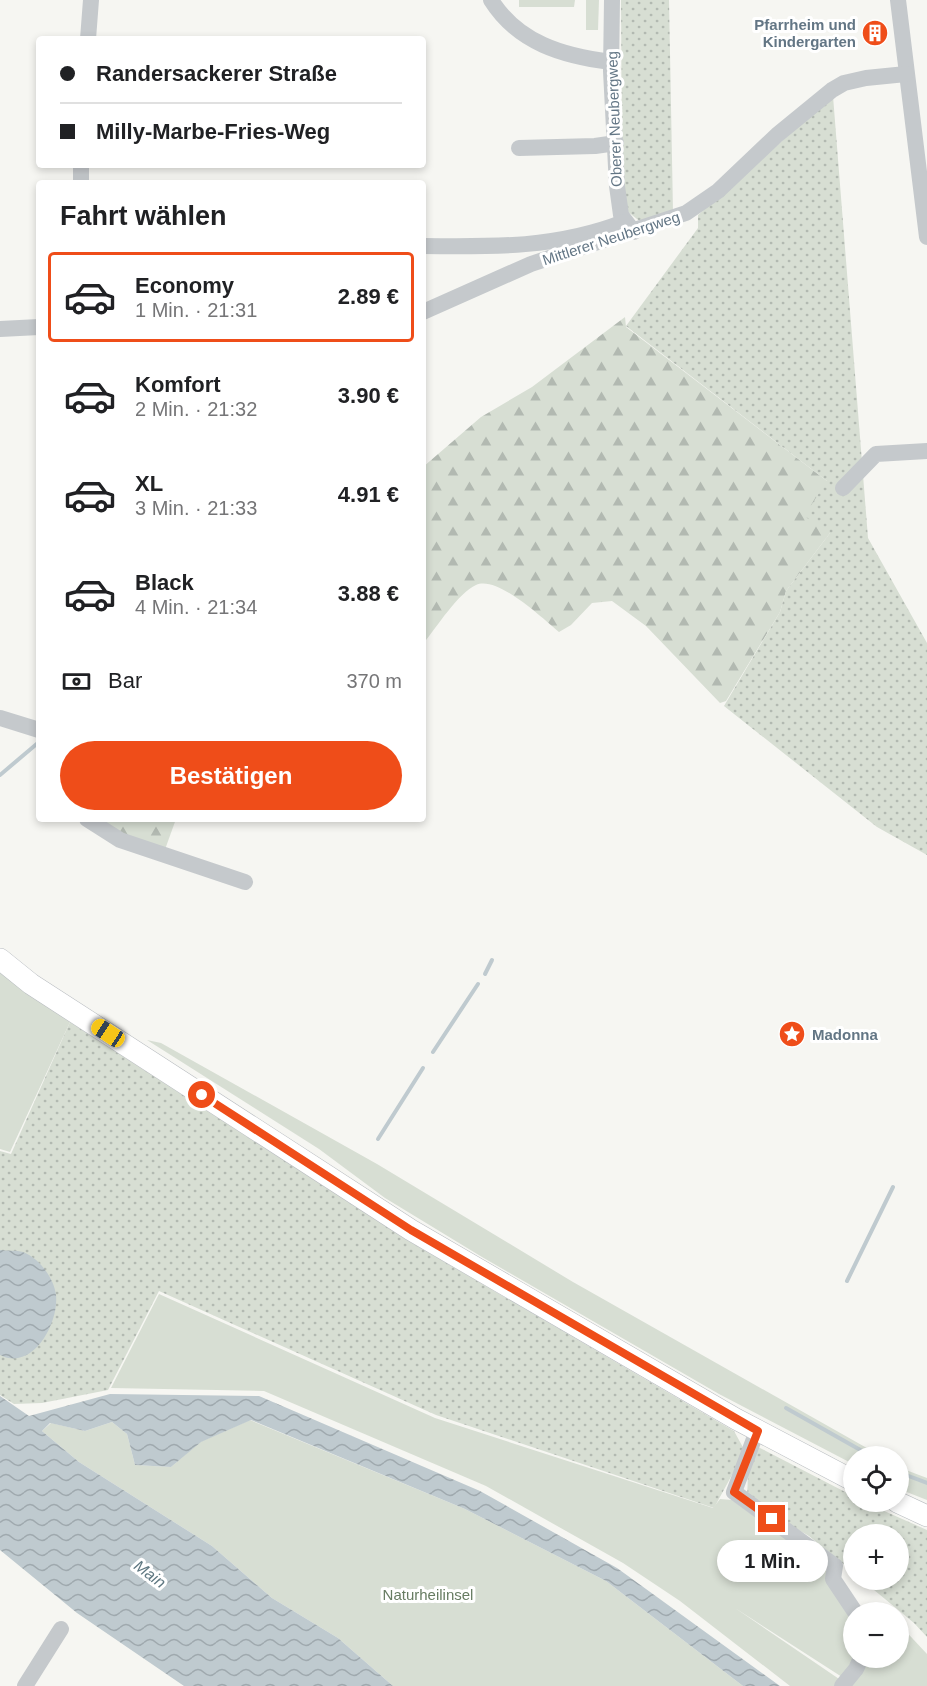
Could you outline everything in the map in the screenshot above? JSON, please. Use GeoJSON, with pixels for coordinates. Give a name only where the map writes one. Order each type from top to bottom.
{"type":"FeatureCollection","features":[{"type":"Feature","properties":{"kind":"main road"},"geometry":{"type":"LineString","coordinates":[[0,959],[31,984],[411,1230],[758,1431],[843,1475]]}},
{"type":"Feature","properties":{"kind":"main road"},"geometry":{"type":"LineString","coordinates":[[909,1508],[927,1516]]}},
{"type":"Feature","properties":{"kind":"street"},"geometry":{"type":"LineString","coordinates":[[88,36],[91,0]]}},
{"type":"Feature","properties":{"kind":"street"},"geometry":{"type":"LineString","coordinates":[[491,0],[507,21],[529,39],[557,51],[611,62]]}},
{"type":"Feature","properties":{"kind":"street","name":"Oberer Neubergweg"},"geometry":{"type":"LineString","coordinates":[[612,0],[611,62],[618,205],[629,227]]}},
{"type":"Feature","properties":{"kind":"street"},"geometry":{"type":"LineString","coordinates":[[898,0],[927,237]]}},
{"type":"Feature","properties":{"kind":"street","name":"Mittlerer Neubergweg"},"geometry":{"type":"LineString","coordinates":[[426,246],[531,246],[629,227],[686,213],[718,191],[777,135],[832,90],[844,83],[866,78],[906,74]]}},
{"type":"Feature","properties":{"kind":"street"},"geometry":{"type":"LineString","coordinates":[[519,148],[595,146],[616,143]]}},
{"type":"Feature","properties":{"kind":"street","name":"Mittlerer Neubergweg"},"geometry":{"type":"LineString","coordinates":[[426,311],[531,264],[629,227]]}},
{"type":"Feature","properties":{"kind":"street"},"geometry":{"type":"LineString","coordinates":[[0,329],[36,327]]}},
{"type":"Feature","properties":{"kind":"street"},"geometry":{"type":"LineString","coordinates":[[843,488],[876,454],[927,451]]}},
{"type":"Feature","properties":{"kind":"street"},"geometry":{"type":"LineString","coordinates":[[0,718],[36,729]]}},
{"type":"Feature","properties":{"kind":"street"},"geometry":{"type":"LineString","coordinates":[[92,822],[120,840],[245,882]]}},
{"type":"Feature","properties":{"kind":"street"},"geometry":{"type":"LineString","coordinates":[[758,1431],[734,1492],[835,1566],[833,1579],[848,1602]]}},
{"type":"Feature","properties":{"kind":"street"},"geometry":{"type":"LineString","coordinates":[[25,1686],[61,1629]]}},
{"type":"Feature","properties":{"kind":"street"},"geometry":{"type":"LineString","coordinates":[[842,1686],[856,1668]]}},
{"type":"Feature","properties":{"kind":"green space"},"geometry":{"type":"Polygon","coordinates":[[[519,0],[575,0],[574,7],[519,7],[519,0]]]}},
{"type":"Feature","properties":{"kind":"green space"},"geometry":{"type":"Polygon","coordinates":[[[586,0],[599,0],[598,30],[586,30],[586,0]]]}},
{"type":"Feature","properties":{"kind":"green space"},"geometry":{"type":"Polygon","coordinates":[[[621,0],[669,0],[673,212],[642,223],[627,211],[622,163],[621,0]]]}},
{"type":"Feature","properties":{"kind":"green space"},"geometry":{"type":"Polygon","coordinates":[[[833,96],[868,538],[927,643],[927,855],[877,827],[724,706],[780,612],[786,591],[830,533],[804,516],[827,481],[626,326],[698,228],[698,215],[833,96]]]}},
{"type":"Feature","properties":{"kind":"green space"},"geometry":{"type":"Polygon","coordinates":[[[625,317],[626,327],[827,481],[830,533],[786,591],[780,612],[726,701],[720,703],[646,626],[612,601],[592,603],[571,625],[559,632],[531,608],[507,592],[495,586],[476,585],[462,595],[426,640],[426,464],[481,417],[532,387],[625,317]]]}},
{"type":"Feature","properties":{"kind":"green space"},"geometry":{"type":"Polygon","coordinates":[[[93,822],[175,822],[163,855],[93,822]]]}},
{"type":"Feature","properties":{"kind":"green space"},"geometry":{"type":"Polygon","coordinates":[[[0,973],[70,1022],[10,1152],[0,1149],[0,973]]]}},
{"type":"Feature","properties":{"kind":"green space"},"geometry":{"type":"Polygon","coordinates":[[[70,1022],[407,1240],[734,1431],[745,1451],[714,1508],[436,1415],[159,1291],[108,1390],[42,1403],[14,1404],[0,1395],[0,1151],[11,1154],[70,1022]]]}},
{"type":"Feature","properties":{"kind":"green space"},"geometry":{"type":"Polygon","coordinates":[[[147,1040],[161,1043],[377,1164],[573,1282],[863,1446],[843,1446],[843,1459],[719,1394],[385,1198],[319,1149],[147,1040]]]}},
{"type":"Feature","properties":{"kind":"green space"},"geometry":{"type":"Polygon","coordinates":[[[159,1294],[435,1418],[713,1508],[720,1499],[732,1500],[823,1566],[844,1602],[843,1668],[848,1668],[842,1677],[735,1608],[845,1683],[858,1668],[909,1668],[909,1635],[927,1654],[927,1686],[790,1686],[680,1601],[623,1563],[486,1486],[264,1391],[111,1388],[159,1294]]]}},
{"type":"Feature","properties":{"kind":"green space","name":"Naturheilinsel"},"geometry":{"type":"Polygon","coordinates":[[[250,1420],[465,1509],[606,1581],[743,1686],[393,1686],[338,1638],[272,1598],[212,1546],[79,1462],[42,1431],[51,1423],[85,1431],[112,1422],[127,1434],[135,1465],[171,1467],[200,1442],[250,1420]]]}},
{"type":"Feature","properties":{"kind":"green space"},"geometry":{"type":"Polygon","coordinates":[[[758,1447],[843,1491],[843,1512],[886,1512],[927,1530],[927,1637],[909,1619],[909,1602],[889,1602],[874,1590],[909,1590],[909,1524],[843,1524],[843,1564],[809,1536],[747,1500],[748,1473],[758,1447]]]}},
{"type":"Feature","properties":{"kind":"green space"},"geometry":{"type":"Polygon","coordinates":[[[909,1471],[927,1478],[927,1500],[909,1493],[909,1471]]]}},
{"type":"Feature","properties":{"kind":"water"},"geometry":{"type":"Polygon","coordinates":[[[0,1250],[23,1252],[35,1259],[49,1276],[55,1289],[56,1306],[48,1331],[42,1342],[23,1357],[12,1358],[0,1355],[0,1250]]]}},
{"type":"Feature","properties":{"kind":"water","name":"Main"},"geometry":{"type":"Polygon","coordinates":[[[110,1394],[259,1396],[480,1491],[617,1568],[780,1686],[743,1686],[606,1581],[465,1509],[251,1420],[201,1442],[171,1467],[135,1465],[127,1434],[112,1422],[85,1431],[50,1423],[42,1431],[79,1462],[212,1546],[272,1598],[338,1638],[393,1686],[184,1686],[77,1613],[0,1550],[0,1396],[29,1416],[110,1394]]]}},
{"type":"Feature","properties":{"kind":"waterway"},"geometry":{"type":"LineString","coordinates":[[0,775],[36,745]]}},
{"type":"Feature","properties":{"kind":"waterway"},"geometry":{"type":"LineString","coordinates":[[485,974],[492,960]]}},
{"type":"Feature","properties":{"kind":"waterway"},"geometry":{"type":"LineString","coordinates":[[433,1052],[478,984]]}},
{"type":"Feature","properties":{"kind":"waterway"},"geometry":{"type":"LineString","coordinates":[[378,1139],[423,1068]]}},
{"type":"Feature","properties":{"kind":"waterway"},"geometry":{"type":"LineString","coordinates":[[847,1281],[893,1187]]}},
{"type":"Feature","properties":{"kind":"waterway"},"geometry":{"type":"LineString","coordinates":[[786,1408],[853,1446]]}},
{"type":"Feature","properties":{"kind":"waterway"},"geometry":{"type":"LineString","coordinates":[[909,1476],[927,1483]]}},
{"type":"Feature","properties":{"kind":"place","name":"Pfarrheim und Kindergarten"},"geometry":{"type":"Point","coordinates":[875,33]}},
{"type":"Feature","properties":{"kind":"place","name":"Madonna"},"geometry":{"type":"Point","coordinates":[792,1034]}},
{"type":"Feature","properties":{"kind":"route"},"geometry":{"type":"LineString","coordinates":[[202,1095],[411,1230],[758,1431],[734,1492],[772,1519]]}}]}
